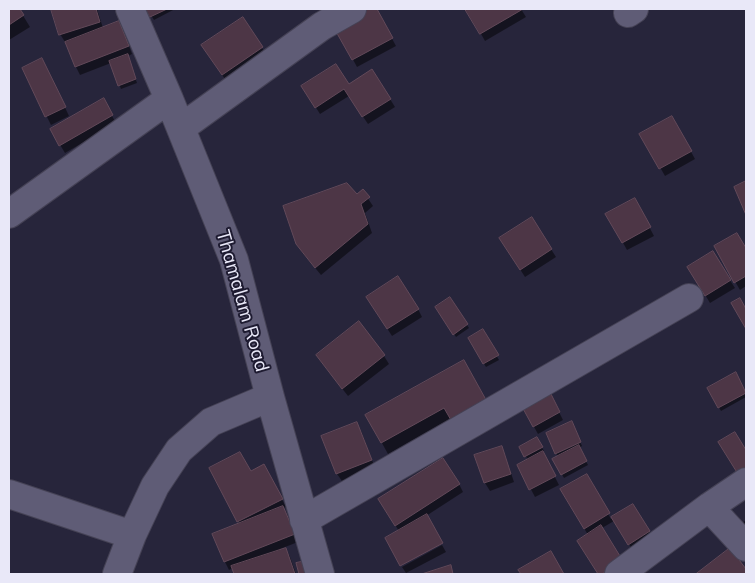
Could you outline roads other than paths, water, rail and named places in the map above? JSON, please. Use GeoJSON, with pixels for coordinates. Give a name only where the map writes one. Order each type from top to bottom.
{"type":"FeatureCollection","features":[{"type":"Feature","properties":{"kind":"street","name":"Thamalam Road"},"geometry":{"type":"LineString","coordinates":[[130,9],[169,99],[234,260],[320,574]]}},
{"type":"Feature","properties":{"kind":"street"},"geometry":{"type":"LineString","coordinates":[[181,128],[322,26],[352,9]]}},
{"type":"Feature","properties":{"kind":"street"},"geometry":{"type":"LineString","coordinates":[[9,214],[169,99]]}},
{"type":"Feature","properties":{"kind":"street"},"geometry":{"type":"LineString","coordinates":[[304,520],[689,298]]}},
{"type":"Feature","properties":{"kind":"street"},"geometry":{"type":"LineString","coordinates":[[117,574],[132,535],[155,486],[179,450],[211,422],[270,397]]}},
{"type":"Feature","properties":{"kind":"street"},"geometry":{"type":"LineString","coordinates":[[619,574],[708,507],[746,482]]}},
{"type":"Feature","properties":{"kind":"street"},"geometry":{"type":"LineString","coordinates":[[9,494],[132,535]]}},
{"type":"Feature","properties":{"kind":"street"},"geometry":{"type":"LineString","coordinates":[[708,507],[746,547]]}}]}
